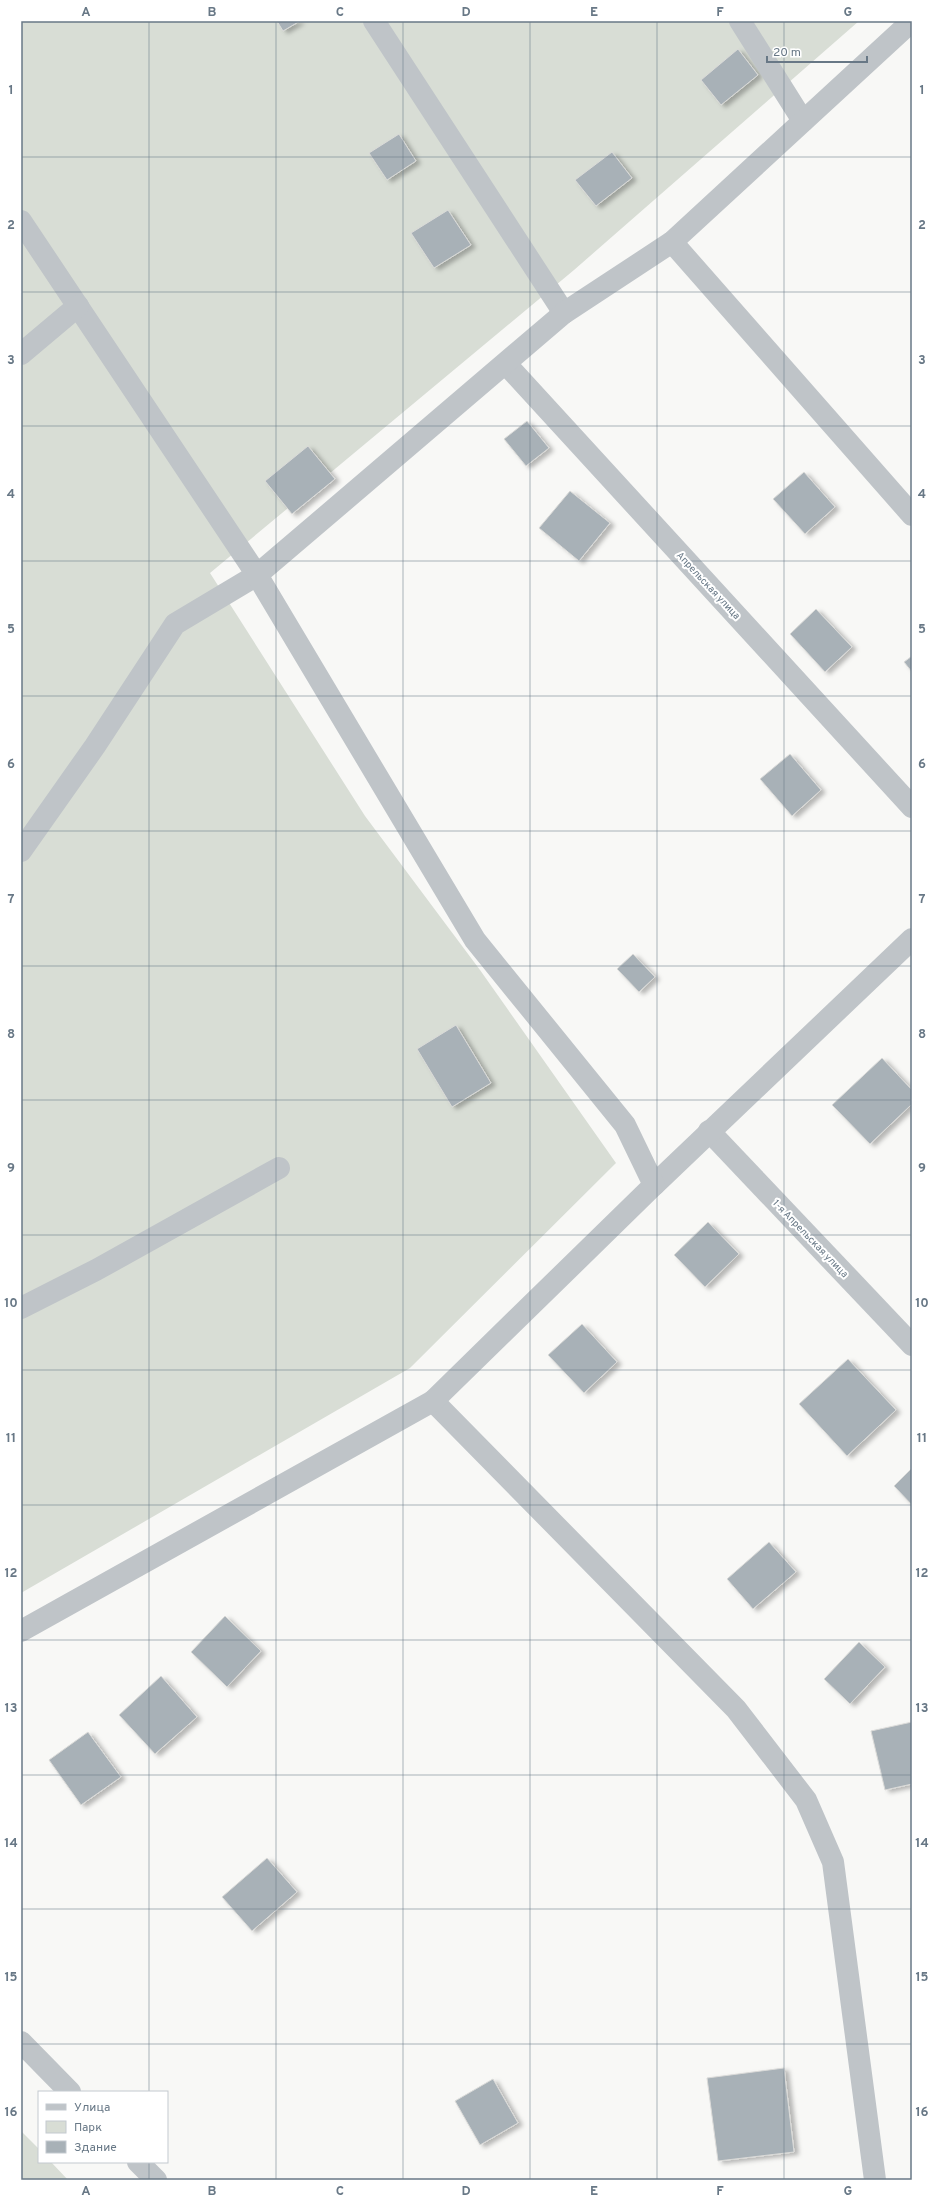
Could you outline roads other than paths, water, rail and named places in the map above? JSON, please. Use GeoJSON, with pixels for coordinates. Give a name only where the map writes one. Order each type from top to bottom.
{"type":"FeatureCollection","features":[{"type":"Feature","properties":{"kind":"street"},"geometry":{"type":"LineString","coordinates":[[374,21],[564,313]]}},
{"type":"Feature","properties":{"kind":"street"},"geometry":{"type":"LineString","coordinates":[[740,21],[803,121]]}},
{"type":"Feature","properties":{"kind":"street"},"geometry":{"type":"LineString","coordinates":[[21,851],[95,746],[175,624],[257,575],[564,313],[672,242],[912,21]]}},
{"type":"Feature","properties":{"kind":"street"},"geometry":{"type":"LineString","coordinates":[[21,222],[257,575],[475,940],[625,1125],[654,1185]]}},
{"type":"Feature","properties":{"kind":"street"},"geometry":{"type":"LineString","coordinates":[[672,242],[912,515]]}},
{"type":"Feature","properties":{"kind":"street"},"geometry":{"type":"LineString","coordinates":[[21,354],[78,306]]}},
{"type":"Feature","properties":{"kind":"street","name":"Апрельская улица"},"geometry":{"type":"LineString","coordinates":[[506,364],[912,807]]}},
{"type":"Feature","properties":{"kind":"street"},"geometry":{"type":"LineString","coordinates":[[21,1630],[433,1401],[654,1185],[912,939]]}},
{"type":"Feature","properties":{"kind":"street","name":"1-я Апрельская улица"},"geometry":{"type":"LineString","coordinates":[[710,1132],[912,1345]]}},
{"type":"Feature","properties":{"kind":"street"},"geometry":{"type":"LineString","coordinates":[[21,1308],[96,1270],[279,1168]]}},
{"type":"Feature","properties":{"kind":"street"},"geometry":{"type":"LineString","coordinates":[[433,1401],[736,1709],[806,1800],[833,1862],[875,2180]]}},
{"type":"Feature","properties":{"kind":"street"},"geometry":{"type":"LineString","coordinates":[[21,2042],[69,2091]]}},
{"type":"Feature","properties":{"kind":"street"},"geometry":{"type":"LineString","coordinates":[[139,2163],[156,2180]]}}]}
